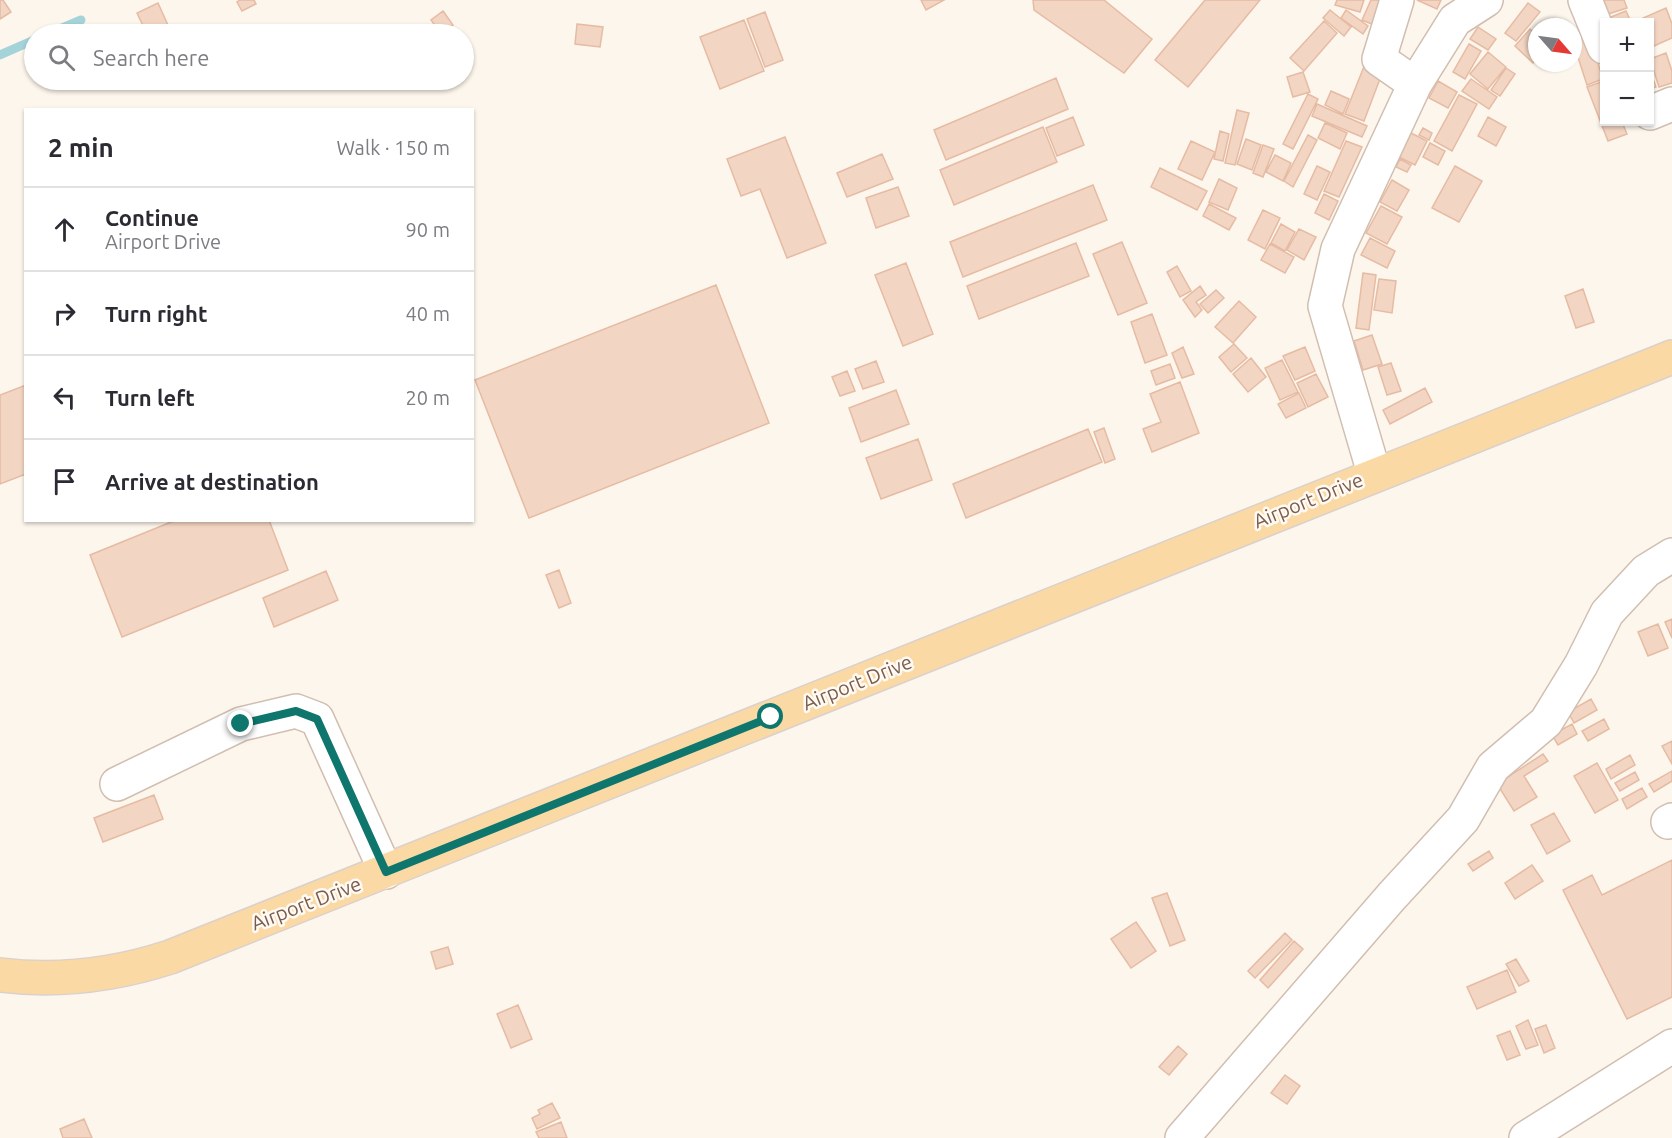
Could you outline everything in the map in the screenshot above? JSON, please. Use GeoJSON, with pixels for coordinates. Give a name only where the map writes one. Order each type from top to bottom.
{"type":"FeatureCollection","features":[{"type":"Feature","properties":{"kind":"main road","name":"Airport Drive"},"geometry":{"type":"LineString","coordinates":[[0,975],[39,979],[135,968],[386,872],[1374,473],[1672,357]]}},
{"type":"Feature","properties":{"kind":"street"},"geometry":{"type":"LineString","coordinates":[[1397,0],[1379,59],[1415,84]]}},
{"type":"Feature","properties":{"kind":"street"},"geometry":{"type":"LineString","coordinates":[[1374,473],[1325,306],[1338,249],[1415,84],[1455,20],[1486,0]]}},
{"type":"Feature","properties":{"kind":"street"},"geometry":{"type":"LineString","coordinates":[[1586,0],[1600,35]]}},
{"type":"Feature","properties":{"kind":"street"},"geometry":{"type":"LineString","coordinates":[[1654,111],[1672,104]]}},
{"type":"Feature","properties":{"kind":"street"},"geometry":{"type":"LineString","coordinates":[[1182,1138],[1384,904],[1463,819],[1493,767],[1546,722],[1581,665],[1607,614],[1646,571],[1672,555]]}},
{"type":"Feature","properties":{"kind":"street"},"geometry":{"type":"LineString","coordinates":[[117,784],[241,724],[296,711],[317,719],[386,872]]}},
{"type":"Feature","properties":{"kind":"street"},"geometry":{"type":"LineString","coordinates":[[1526,1138],[1672,1046]]}},
{"type":"Feature","properties":{"kind":"building"},"geometry":{"type":"Polygon","coordinates":[[[0,0],[3,0],[11,12],[0,19],[0,0]]]}},
{"type":"Feature","properties":{"kind":"building"},"geometry":{"type":"Polygon","coordinates":[[[254,0],[256,4],[242,11],[237,2],[254,0]]]}},
{"type":"Feature","properties":{"kind":"building"},"geometry":{"type":"Polygon","coordinates":[[[921,0],[944,0],[926,10],[921,0]]]}},
{"type":"Feature","properties":{"kind":"building"},"geometry":{"type":"Polygon","coordinates":[[[1033,0],[1104,0],[1152,39],[1124,73],[1034,10],[1033,0]]]}},
{"type":"Feature","properties":{"kind":"building"},"geometry":{"type":"Polygon","coordinates":[[[1205,0],[1260,0],[1188,87],[1155,60],[1205,0]]]}},
{"type":"Feature","properties":{"kind":"building"},"geometry":{"type":"Polygon","coordinates":[[[1337,0],[1364,0],[1360,12],[1335,5],[1337,0]]]}},
{"type":"Feature","properties":{"kind":"building"},"geometry":{"type":"Polygon","coordinates":[[[1371,0],[1385,0],[1379,27],[1362,20],[1371,0]]]}},
{"type":"Feature","properties":{"kind":"building"},"geometry":{"type":"Polygon","coordinates":[[[1417,0],[1441,0],[1437,9],[1417,0]]]}},
{"type":"Feature","properties":{"kind":"building"},"geometry":{"type":"Polygon","coordinates":[[[1600,0],[1624,0],[1627,8],[1605,15],[1600,0]]]}},
{"type":"Feature","properties":{"kind":"building"},"geometry":{"type":"Polygon","coordinates":[[[158,3],[167,24],[142,24],[137,13],[158,3]]]}},
{"type":"Feature","properties":{"kind":"building"},"geometry":{"type":"Polygon","coordinates":[[[1528,3],[1540,12],[1535,18],[1528,18],[1528,26],[1516,41],[1505,33],[1528,3]]]}},
{"type":"Feature","properties":{"kind":"building"},"geometry":{"type":"Polygon","coordinates":[[[1666,8],[1672,24],[1672,38],[1654,46],[1654,18],[1643,18],[1666,8]]]}},
{"type":"Feature","properties":{"kind":"building"},"geometry":{"type":"Polygon","coordinates":[[[1330,10],[1351,27],[1344,36],[1323,18],[1330,10]]]}},
{"type":"Feature","properties":{"kind":"building"},"geometry":{"type":"Polygon","coordinates":[[[1346,10],[1368,26],[1363,34],[1341,18],[1346,10]]]}},
{"type":"Feature","properties":{"kind":"building"},"geometry":{"type":"Polygon","coordinates":[[[443,11],[452,24],[434,24],[431,20],[443,11]]]}},
{"type":"Feature","properties":{"kind":"building"},"geometry":{"type":"Polygon","coordinates":[[[1626,11],[1629,18],[1611,18],[1626,11]]]}},
{"type":"Feature","properties":{"kind":"building"},"geometry":{"type":"Polygon","coordinates":[[[765,12],[783,60],[765,67],[747,19],[765,12]]]}},
{"type":"Feature","properties":{"kind":"building"},"geometry":{"type":"Polygon","coordinates":[[[744,20],[764,71],[720,89],[700,37],[744,20]]]}},
{"type":"Feature","properties":{"kind":"building"},"geometry":{"type":"Polygon","coordinates":[[[1324,21],[1337,33],[1304,71],[1290,58],[1324,21]]]}},
{"type":"Feature","properties":{"kind":"building"},"geometry":{"type":"Polygon","coordinates":[[[577,24],[603,27],[600,47],[575,44],[577,24]]]}},
{"type":"Feature","properties":{"kind":"building"},"geometry":{"type":"Polygon","coordinates":[[[1478,27],[1496,39],[1488,50],[1470,39],[1478,27]]]}},
{"type":"Feature","properties":{"kind":"building"},"geometry":{"type":"Polygon","coordinates":[[[1587,29],[1600,70],[1600,80],[1587,85],[1582,70],[1582,31],[1587,29]]]}},
{"type":"Feature","properties":{"kind":"building"},"geometry":{"type":"Polygon","coordinates":[[[1528,31],[1528,58],[1515,46],[1528,31]]]}},
{"type":"Feature","properties":{"kind":"building"},"geometry":{"type":"Polygon","coordinates":[[[1469,44],[1481,51],[1465,79],[1453,72],[1469,44]]]}},
{"type":"Feature","properties":{"kind":"building"},"geometry":{"type":"Polygon","coordinates":[[[1488,52],[1506,67],[1488,89],[1470,74],[1488,52]]]}},
{"type":"Feature","properties":{"kind":"building"},"geometry":{"type":"Polygon","coordinates":[[[1666,53],[1672,71],[1672,83],[1659,87],[1654,71],[1654,58],[1666,53]]]}},
{"type":"Feature","properties":{"kind":"building"},"geometry":{"type":"Polygon","coordinates":[[[1365,64],[1383,71],[1364,121],[1345,114],[1365,64]]]}},
{"type":"Feature","properties":{"kind":"building"},"geometry":{"type":"Polygon","coordinates":[[[1506,68],[1515,74],[1500,96],[1491,90],[1506,68]]]}},
{"type":"Feature","properties":{"kind":"building"},"geometry":{"type":"Polygon","coordinates":[[[1303,72],[1310,92],[1293,97],[1287,77],[1303,72]]]}},
{"type":"Feature","properties":{"kind":"building"},"geometry":{"type":"Polygon","coordinates":[[[1056,78],[1068,109],[946,160],[934,130],[1056,78]]]}},
{"type":"Feature","properties":{"kind":"building"},"geometry":{"type":"Polygon","coordinates":[[[1471,79],[1497,97],[1489,109],[1462,91],[1471,79]]]}},
{"type":"Feature","properties":{"kind":"building"},"geometry":{"type":"Polygon","coordinates":[[[1438,81],[1457,92],[1448,108],[1429,98],[1438,81]]]}},
{"type":"Feature","properties":{"kind":"building"},"geometry":{"type":"Polygon","coordinates":[[[1600,82],[1600,120],[1587,87],[1600,82]]]}},
{"type":"Feature","properties":{"kind":"building"},"geometry":{"type":"Polygon","coordinates":[[[1331,91],[1349,99],[1343,114],[1325,105],[1331,91]]]}},
{"type":"Feature","properties":{"kind":"building"},"geometry":{"type":"Polygon","coordinates":[[[1308,94],[1318,99],[1293,149],[1283,144],[1308,94]]]}},
{"type":"Feature","properties":{"kind":"building"},"geometry":{"type":"Polygon","coordinates":[[[1459,95],[1477,104],[1452,151],[1434,141],[1459,95]]]}},
{"type":"Feature","properties":{"kind":"building"},"geometry":{"type":"Polygon","coordinates":[[[1317,104],[1367,126],[1362,137],[1312,116],[1317,104]]]}},
{"type":"Feature","properties":{"kind":"building"},"geometry":{"type":"Polygon","coordinates":[[[1237,110],[1249,113],[1235,165],[1225,163],[1237,110]]]}},
{"type":"Feature","properties":{"kind":"building"},"geometry":{"type":"Polygon","coordinates":[[[1073,117],[1084,145],[1057,156],[1046,128],[1073,117]]]}},
{"type":"Feature","properties":{"kind":"building"},"geometry":{"type":"Polygon","coordinates":[[[1488,117],[1506,127],[1496,146],[1478,136],[1488,117]]]}},
{"type":"Feature","properties":{"kind":"building"},"geometry":{"type":"Polygon","coordinates":[[[1325,123],[1347,133],[1340,149],[1318,138],[1325,123]]]}},
{"type":"Feature","properties":{"kind":"building"},"geometry":{"type":"Polygon","coordinates":[[[1602,126],[1624,126],[1627,134],[1608,141],[1602,126]]]}},
{"type":"Feature","properties":{"kind":"building"},"geometry":{"type":"Polygon","coordinates":[[[1043,127],[1057,162],[954,205],[940,170],[1043,127]]]}},
{"type":"Feature","properties":{"kind":"building"},"geometry":{"type":"Polygon","coordinates":[[[1423,128],[1432,133],[1429,140],[1419,135],[1423,128]]]}},
{"type":"Feature","properties":{"kind":"building"},"geometry":{"type":"Polygon","coordinates":[[[1220,131],[1229,134],[1223,161],[1214,159],[1220,131]]]}},
{"type":"Feature","properties":{"kind":"building"},"geometry":{"type":"Polygon","coordinates":[[[1411,133],[1427,141],[1415,165],[1399,157],[1411,133]]]}},
{"type":"Feature","properties":{"kind":"building"},"geometry":{"type":"Polygon","coordinates":[[[1308,135],[1317,140],[1293,187],[1284,181],[1308,135]]]}},
{"type":"Feature","properties":{"kind":"building"},"geometry":{"type":"Polygon","coordinates":[[[785,137],[826,243],[787,258],[760,189],[741,196],[727,159],[785,137]]]}},
{"type":"Feature","properties":{"kind":"building"},"geometry":{"type":"Polygon","coordinates":[[[1246,139],[1261,145],[1252,170],[1237,164],[1246,139]]]}},
{"type":"Feature","properties":{"kind":"building"},"geometry":{"type":"Polygon","coordinates":[[[1191,141],[1215,152],[1202,180],[1178,169],[1191,141]]]}},
{"type":"Feature","properties":{"kind":"building"},"geometry":{"type":"Polygon","coordinates":[[[1346,141],[1362,147],[1339,197],[1324,191],[1346,141]]]}},
{"type":"Feature","properties":{"kind":"building"},"geometry":{"type":"Polygon","coordinates":[[[1430,143],[1445,151],[1438,165],[1423,157],[1430,143]]]}},
{"type":"Feature","properties":{"kind":"building"},"geometry":{"type":"Polygon","coordinates":[[[1263,145],[1274,149],[1263,177],[1253,173],[1263,145]]]}},
{"type":"Feature","properties":{"kind":"building"},"geometry":{"type":"Polygon","coordinates":[[[882,154],[893,179],[847,197],[837,173],[882,154]]]}},
{"type":"Feature","properties":{"kind":"building"},"geometry":{"type":"Polygon","coordinates":[[[1275,155],[1291,163],[1283,181],[1266,172],[1275,155]]]}},
{"type":"Feature","properties":{"kind":"building"},"geometry":{"type":"Polygon","coordinates":[[[1400,159],[1411,165],[1407,172],[1396,167],[1400,159]]]}},
{"type":"Feature","properties":{"kind":"building"},"geometry":{"type":"Polygon","coordinates":[[[1317,166],[1330,172],[1317,200],[1304,194],[1317,166]]]}},
{"type":"Feature","properties":{"kind":"building"},"geometry":{"type":"Polygon","coordinates":[[[1455,166],[1482,181],[1459,222],[1432,208],[1455,166]]]}},
{"type":"Feature","properties":{"kind":"building"},"geometry":{"type":"Polygon","coordinates":[[[1160,168],[1207,191],[1197,210],[1151,187],[1160,168]]]}},
{"type":"Feature","properties":{"kind":"building"},"geometry":{"type":"Polygon","coordinates":[[[1219,179],[1237,188],[1228,210],[1209,202],[1219,179]]]}},
{"type":"Feature","properties":{"kind":"building"},"geometry":{"type":"Polygon","coordinates":[[[1392,180],[1409,190],[1397,211],[1380,202],[1392,180]]]}},
{"type":"Feature","properties":{"kind":"building"},"geometry":{"type":"Polygon","coordinates":[[[1093,185],[1107,220],[963,277],[950,242],[1093,185]]]}},
{"type":"Feature","properties":{"kind":"building"},"geometry":{"type":"Polygon","coordinates":[[[898,187],[909,216],[876,228],[866,198],[898,187]]]}},
{"type":"Feature","properties":{"kind":"building"},"geometry":{"type":"Polygon","coordinates":[[[1324,194],[1338,201],[1329,220],[1315,213],[1324,194]]]}},
{"type":"Feature","properties":{"kind":"building"},"geometry":{"type":"Polygon","coordinates":[[[1209,204],[1236,218],[1229,230],[1203,216],[1209,204]]]}},
{"type":"Feature","properties":{"kind":"building"},"geometry":{"type":"Polygon","coordinates":[[[1381,206],[1402,217],[1387,244],[1366,233],[1381,206]]]}},
{"type":"Feature","properties":{"kind":"building"},"geometry":{"type":"Polygon","coordinates":[[[1263,210],[1280,218],[1265,249],[1248,240],[1263,210]]]}},
{"type":"Feature","properties":{"kind":"building"},"geometry":{"type":"Polygon","coordinates":[[[1281,224],[1295,232],[1285,251],[1271,243],[1281,224]]]}},
{"type":"Feature","properties":{"kind":"building"},"geometry":{"type":"Polygon","coordinates":[[[1299,229],[1316,237],[1304,260],[1287,250],[1299,229]]]}},
{"type":"Feature","properties":{"kind":"building"},"geometry":{"type":"Polygon","coordinates":[[[1370,238],[1395,251],[1387,268],[1361,255],[1370,238]]]}},
{"type":"Feature","properties":{"kind":"building"},"geometry":{"type":"Polygon","coordinates":[[[1122,242],[1147,303],[1118,315],[1093,254],[1122,242]]]}},
{"type":"Feature","properties":{"kind":"building"},"geometry":{"type":"Polygon","coordinates":[[[1076,243],[1089,276],[979,319],[967,286],[1076,243]]]}},
{"type":"Feature","properties":{"kind":"building"},"geometry":{"type":"Polygon","coordinates":[[[1270,244],[1294,257],[1285,273],[1261,260],[1270,244]]]}},
{"type":"Feature","properties":{"kind":"building"},"geometry":{"type":"Polygon","coordinates":[[[906,263],[933,334],[903,346],[875,275],[906,263]]]}},
{"type":"Feature","properties":{"kind":"building"},"geometry":{"type":"Polygon","coordinates":[[[1177,266],[1191,291],[1180,297],[1167,272],[1177,266]]]}},
{"type":"Feature","properties":{"kind":"building"},"geometry":{"type":"Polygon","coordinates":[[[1363,273],[1376,275],[1369,330],[1356,328],[1363,273]]]}},
{"type":"Feature","properties":{"kind":"building"},"geometry":{"type":"Polygon","coordinates":[[[1379,279],[1396,281],[1392,313],[1374,310],[1379,279]]]}},
{"type":"Feature","properties":{"kind":"building"},"geometry":{"type":"Polygon","coordinates":[[[716,285],[769,423],[529,518],[475,380],[716,285]]]}},
{"type":"Feature","properties":{"kind":"building"},"geometry":{"type":"Polygon","coordinates":[[[1200,286],[1206,295],[1196,302],[1202,310],[1195,317],[1183,300],[1200,286]]]}},
{"type":"Feature","properties":{"kind":"building"},"geometry":{"type":"Polygon","coordinates":[[[1583,289],[1594,322],[1576,328],[1565,296],[1583,289]]]}},
{"type":"Feature","properties":{"kind":"building"},"geometry":{"type":"Polygon","coordinates":[[[1216,290],[1224,298],[1208,313],[1200,304],[1216,290]]]}},
{"type":"Feature","properties":{"kind":"building"},"geometry":{"type":"Polygon","coordinates":[[[1239,301],[1256,317],[1233,343],[1215,327],[1239,301]]]}},
{"type":"Feature","properties":{"kind":"building"},"geometry":{"type":"Polygon","coordinates":[[[1152,314],[1167,355],[1145,363],[1131,322],[1152,314]]]}},
{"type":"Feature","properties":{"kind":"building"},"geometry":{"type":"Polygon","coordinates":[[[1372,335],[1382,364],[1363,370],[1354,341],[1372,335]]]}},
{"type":"Feature","properties":{"kind":"building"},"geometry":{"type":"Polygon","coordinates":[[[1234,344],[1247,358],[1231,372],[1219,357],[1234,344]]]}},
{"type":"Feature","properties":{"kind":"building"},"geometry":{"type":"Polygon","coordinates":[[[1183,347],[1194,374],[1182,378],[1172,353],[1183,347]]]}},
{"type":"Feature","properties":{"kind":"building"},"geometry":{"type":"Polygon","coordinates":[[[1305,347],[1315,371],[1295,380],[1283,356],[1305,347]]]}},
{"type":"Feature","properties":{"kind":"building"},"geometry":{"type":"Polygon","coordinates":[[[1251,358],[1266,377],[1248,392],[1233,374],[1251,358]]]}},
{"type":"Feature","properties":{"kind":"building"},"geometry":{"type":"Polygon","coordinates":[[[1282,360],[1298,392],[1280,400],[1265,368],[1282,360]]]}},
{"type":"Feature","properties":{"kind":"building"},"geometry":{"type":"Polygon","coordinates":[[[876,361],[884,382],[863,389],[855,369],[876,361]]]}},
{"type":"Feature","properties":{"kind":"building"},"geometry":{"type":"Polygon","coordinates":[[[1391,363],[1401,391],[1387,395],[1378,367],[1391,363]]]}},
{"type":"Feature","properties":{"kind":"building"},"geometry":{"type":"Polygon","coordinates":[[[1170,364],[1175,378],[1156,385],[1151,371],[1170,364]]]}},
{"type":"Feature","properties":{"kind":"building"},"geometry":{"type":"Polygon","coordinates":[[[847,371],[855,391],[840,396],[832,377],[847,371]]]}},
{"type":"Feature","properties":{"kind":"building"},"geometry":{"type":"Polygon","coordinates":[[[1316,374],[1328,397],[1308,407],[1297,383],[1316,374]]]}},
{"type":"Feature","properties":{"kind":"building"},"geometry":{"type":"Polygon","coordinates":[[[1180,382],[1199,433],[1152,452],[1143,429],[1161,422],[1150,394],[1180,382]]]}},
{"type":"Feature","properties":{"kind":"building"},"geometry":{"type":"Polygon","coordinates":[[[24,386],[24,475],[0,484],[0,395],[24,386]]]}},
{"type":"Feature","properties":{"kind":"building"},"geometry":{"type":"Polygon","coordinates":[[[1425,388],[1432,402],[1390,424],[1383,410],[1425,388]]]}},
{"type":"Feature","properties":{"kind":"building"},"geometry":{"type":"Polygon","coordinates":[[[896,390],[909,424],[861,442],[849,408],[896,390]]]}},
{"type":"Feature","properties":{"kind":"building"},"geometry":{"type":"Polygon","coordinates":[[[1299,393],[1306,408],[1286,418],[1278,404],[1299,393]]]}},
{"type":"Feature","properties":{"kind":"building"},"geometry":{"type":"Polygon","coordinates":[[[1104,428],[1115,459],[1105,463],[1094,432],[1104,428]]]}},
{"type":"Feature","properties":{"kind":"building"},"geometry":{"type":"Polygon","coordinates":[[[1088,429],[1102,462],[966,518],[953,484],[1088,429]]]}},
{"type":"Feature","properties":{"kind":"building"},"geometry":{"type":"Polygon","coordinates":[[[918,439],[932,480],[881,499],[866,458],[918,439]]]}},
{"type":"Feature","properties":{"kind":"building"},"geometry":{"type":"Polygon","coordinates":[[[171,522],[270,522],[288,570],[122,637],[90,555],[171,522]]]}},
{"type":"Feature","properties":{"kind":"building"},"geometry":{"type":"Polygon","coordinates":[[[559,570],[571,603],[559,608],[546,575],[559,570]]]}},
{"type":"Feature","properties":{"kind":"building"},"geometry":{"type":"Polygon","coordinates":[[[326,571],[338,600],[274,627],[263,598],[326,571]]]}},
{"type":"Feature","properties":{"kind":"building"},"geometry":{"type":"Polygon","coordinates":[[[1672,619],[1672,638],[1665,622],[1672,619]]]}},
{"type":"Feature","properties":{"kind":"building"},"geometry":{"type":"Polygon","coordinates":[[[1658,624],[1668,648],[1648,656],[1638,632],[1658,624]]]}},
{"type":"Feature","properties":{"kind":"building"},"geometry":{"type":"Polygon","coordinates":[[[1591,699],[1597,710],[1574,723],[1568,712],[1591,699]]]}},
{"type":"Feature","properties":{"kind":"building"},"geometry":{"type":"Polygon","coordinates":[[[1604,719],[1609,729],[1588,741],[1582,731],[1604,719]]]}},
{"type":"Feature","properties":{"kind":"building"},"geometry":{"type":"Polygon","coordinates":[[[1572,724],[1577,734],[1558,745],[1552,735],[1572,724]]]}},
{"type":"Feature","properties":{"kind":"building"},"geometry":{"type":"Polygon","coordinates":[[[1672,741],[1672,764],[1662,746],[1672,741]]]}},
{"type":"Feature","properties":{"kind":"building"},"geometry":{"type":"Polygon","coordinates":[[[1543,754],[1548,761],[1524,776],[1537,797],[1514,811],[1497,784],[1543,754]]]}},
{"type":"Feature","properties":{"kind":"building"},"geometry":{"type":"Polygon","coordinates":[[[1630,755],[1635,765],[1611,779],[1606,769],[1630,755]]]}},
{"type":"Feature","properties":{"kind":"building"},"geometry":{"type":"Polygon","coordinates":[[[1597,763],[1618,800],[1595,813],[1574,776],[1597,763]]]}},
{"type":"Feature","properties":{"kind":"building"},"geometry":{"type":"Polygon","coordinates":[[[1672,771],[1672,781],[1654,792],[1649,784],[1672,771]]]}},
{"type":"Feature","properties":{"kind":"building"},"geometry":{"type":"Polygon","coordinates":[[[1635,772],[1639,780],[1620,791],[1615,783],[1635,772]]]}},
{"type":"Feature","properties":{"kind":"building"},"geometry":{"type":"Polygon","coordinates":[[[1642,788],[1647,797],[1627,809],[1622,799],[1642,788]]]}},
{"type":"Feature","properties":{"kind":"building"},"geometry":{"type":"Polygon","coordinates":[[[154,795],[163,819],[103,842],[94,818],[154,795]]]}},
{"type":"Feature","properties":{"kind":"building"},"geometry":{"type":"Polygon","coordinates":[[[1554,813],[1570,841],[1547,854],[1531,825],[1554,813]]]}},
{"type":"Feature","properties":{"kind":"building"},"geometry":{"type":"Polygon","coordinates":[[[1489,851],[1493,858],[1473,871],[1468,864],[1489,851]]]}},
{"type":"Feature","properties":{"kind":"building"},"geometry":{"type":"Polygon","coordinates":[[[1672,860],[1672,997],[1627,1019],[1563,890],[1592,875],[1602,895],[1672,860]]]}},
{"type":"Feature","properties":{"kind":"building"},"geometry":{"type":"Polygon","coordinates":[[[1532,865],[1543,881],[1515,899],[1505,883],[1532,865]]]}},
{"type":"Feature","properties":{"kind":"building"},"geometry":{"type":"Polygon","coordinates":[[[1167,893],[1185,940],[1170,946],[1152,898],[1167,893]]]}},
{"type":"Feature","properties":{"kind":"building"},"geometry":{"type":"Polygon","coordinates":[[[1136,922],[1156,951],[1131,968],[1111,939],[1136,922]]]}},
{"type":"Feature","properties":{"kind":"building"},"geometry":{"type":"Polygon","coordinates":[[[1285,933],[1292,940],[1255,978],[1248,971],[1285,933]]]}},
{"type":"Feature","properties":{"kind":"building"},"geometry":{"type":"Polygon","coordinates":[[[1294,941],[1303,949],[1268,988],[1260,980],[1294,941]]]}},
{"type":"Feature","properties":{"kind":"building"},"geometry":{"type":"Polygon","coordinates":[[[448,947],[453,964],[436,969],[431,952],[448,947]]]}},
{"type":"Feature","properties":{"kind":"building"},"geometry":{"type":"Polygon","coordinates":[[[1516,959],[1529,981],[1519,986],[1506,964],[1516,959]]]}},
{"type":"Feature","properties":{"kind":"building"},"geometry":{"type":"Polygon","coordinates":[[[1507,970],[1516,992],[1477,1009],[1467,987],[1507,970]]]}},
{"type":"Feature","properties":{"kind":"building"},"geometry":{"type":"Polygon","coordinates":[[[518,1005],[532,1039],[511,1048],[497,1014],[518,1005]]]}},
{"type":"Feature","properties":{"kind":"building"},"geometry":{"type":"Polygon","coordinates":[[[1528,1020],[1538,1045],[1526,1049],[1516,1026],[1528,1020]]]}},
{"type":"Feature","properties":{"kind":"building"},"geometry":{"type":"Polygon","coordinates":[[[1546,1025],[1555,1048],[1544,1053],[1535,1029],[1546,1025]]]}},
{"type":"Feature","properties":{"kind":"building"},"geometry":{"type":"Polygon","coordinates":[[[1510,1031],[1520,1055],[1507,1060],[1497,1036],[1510,1031]]]}},
{"type":"Feature","properties":{"kind":"building"},"geometry":{"type":"Polygon","coordinates":[[[1178,1046],[1187,1054],[1169,1075],[1159,1067],[1178,1046]]]}},
{"type":"Feature","properties":{"kind":"building"},"geometry":{"type":"Polygon","coordinates":[[[1285,1075],[1300,1086],[1287,1104],[1271,1093],[1285,1075]]]}},
{"type":"Feature","properties":{"kind":"building"},"geometry":{"type":"Polygon","coordinates":[[[552,1103],[560,1118],[537,1129],[532,1118],[540,1114],[538,1110],[552,1103]]]}},
{"type":"Feature","properties":{"kind":"building"},"geometry":{"type":"Polygon","coordinates":[[[84,1119],[92,1138],[63,1138],[60,1129],[84,1119]]]}},
{"type":"Feature","properties":{"kind":"building"},"geometry":{"type":"Polygon","coordinates":[[[561,1122],[567,1138],[539,1138],[536,1132],[561,1122]]]}},
{"type":"Feature","properties":{"kind":"waterway"},"geometry":{"type":"LineString","coordinates":[[72,24],[81,20]]}},
{"type":"Feature","properties":{"kind":"waterway"},"geometry":{"type":"LineString","coordinates":[[0,55],[24,44]]}},
{"type":"Feature","properties":{"kind":"route"},"geometry":{"type":"LineString","coordinates":[[241,724],[296,711],[317,719],[386,872],[771,717]]}}]}
